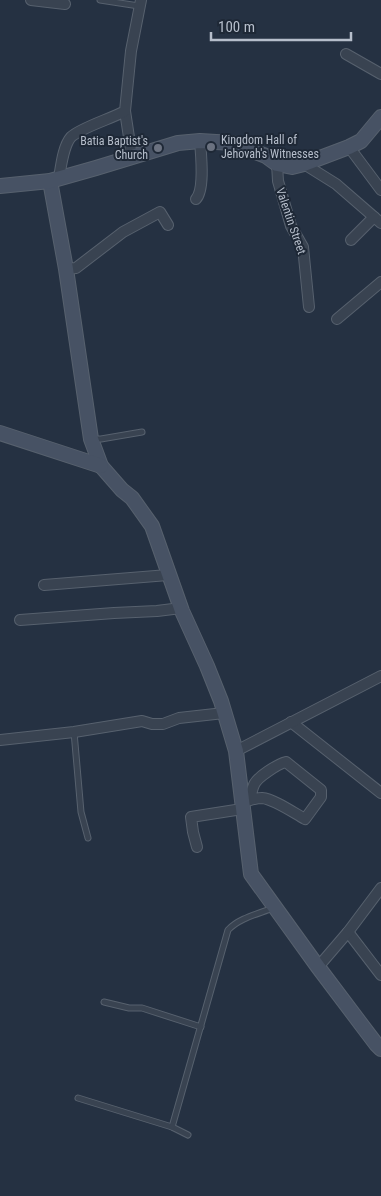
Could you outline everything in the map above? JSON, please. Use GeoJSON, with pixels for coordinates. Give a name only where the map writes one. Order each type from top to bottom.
{"type":"FeatureCollection","features":[{"type":"Feature","properties":{"kind":"street"},"geometry":{"type":"LineString","coordinates":[[31,0],[65,4]]}},
{"type":"Feature","properties":{"kind":"street"},"geometry":{"type":"LineString","coordinates":[[132,157],[125,111],[131,51],[141,3]]}},
{"type":"Feature","properties":{"kind":"street"},"geometry":{"type":"LineString","coordinates":[[346,54],[381,74]]}},
{"type":"Feature","properties":{"kind":"street"},"geometry":{"type":"LineString","coordinates":[[125,111],[83,129],[70,138],[54,180],[91,440],[101,466],[122,490],[132,498],[152,526],[181,608],[208,666],[236,751],[245,804],[251,874],[318,967],[381,1049]]}},
{"type":"Feature","properties":{"kind":"street"},"geometry":{"type":"LineString","coordinates":[[0,186],[54,180],[178,143],[200,141],[232,143],[266,156],[277,164],[292,167],[361,141],[381,117]]}},
{"type":"Feature","properties":{"kind":"street"},"geometry":{"type":"LineString","coordinates":[[196,199],[199,196],[202,171],[200,141]]}},
{"type":"Feature","properties":{"kind":"street"},"geometry":{"type":"LineString","coordinates":[[349,147],[381,190]]}},
{"type":"Feature","properties":{"kind":"street","name":"Valentin Street"},"geometry":{"type":"LineString","coordinates":[[277,164],[278,180],[291,226],[303,247],[309,307]]}},
{"type":"Feature","properties":{"kind":"street"},"geometry":{"type":"LineString","coordinates":[[304,164],[336,184],[378,220],[351,240]]}},
{"type":"Feature","properties":{"kind":"street"},"geometry":{"type":"LineString","coordinates":[[66,269],[76,268],[123,232],[160,212],[168,226]]}},
{"type":"Feature","properties":{"kind":"street"},"geometry":{"type":"LineString","coordinates":[[337,319],[381,282]]}},
{"type":"Feature","properties":{"kind":"street"},"geometry":{"type":"LineString","coordinates":[[0,433],[101,466]]}},
{"type":"Feature","properties":{"kind":"street"},"geometry":{"type":"LineString","coordinates":[[44,585],[168,575]]}},
{"type":"Feature","properties":{"kind":"street"},"geometry":{"type":"LineString","coordinates":[[20,620],[181,608]]}},
{"type":"Feature","properties":{"kind":"street"},"geometry":{"type":"LineString","coordinates":[[236,751],[381,676]]}},
{"type":"Feature","properties":{"kind":"street"},"geometry":{"type":"LineString","coordinates":[[0,740],[74,732],[142,721],[152,724],[163,724],[179,718],[224,713]]}},
{"type":"Feature","properties":{"kind":"street"},"geometry":{"type":"LineString","coordinates":[[291,722],[381,793]]}},
{"type":"Feature","properties":{"kind":"street"},"geometry":{"type":"LineString","coordinates":[[197,847],[191,817],[245,804],[261,798],[306,819],[321,797],[321,790],[286,762],[281,763],[256,780],[245,804]]}},
{"type":"Feature","properties":{"kind":"street"},"geometry":{"type":"LineString","coordinates":[[318,967],[348,932],[381,888]]}},
{"type":"Feature","properties":{"kind":"street"},"geometry":{"type":"LineString","coordinates":[[348,932],[381,974]]}},
{"type":"Feature","properties":{"kind":"lane"},"geometry":{"type":"LineString","coordinates":[[100,0],[141,3]]}},
{"type":"Feature","properties":{"kind":"lane"},"geometry":{"type":"LineString","coordinates":[[91,440],[142,432]]}},
{"type":"Feature","properties":{"kind":"lane"},"geometry":{"type":"LineString","coordinates":[[74,732],[81,812],[88,838]]}},
{"type":"Feature","properties":{"kind":"lane"},"geometry":{"type":"LineString","coordinates":[[172,1127],[228,930],[241,921],[276,907]]}},
{"type":"Feature","properties":{"kind":"lane"},"geometry":{"type":"LineString","coordinates":[[104,1002],[129,1008],[142,1008],[201,1027]]}},
{"type":"Feature","properties":{"kind":"lane"},"geometry":{"type":"LineString","coordinates":[[78,1098],[172,1127],[188,1135]]}},
{"type":"Feature","properties":{"kind":"place","name":"Kingdom Hall of Jehovah's Witnesses"},"geometry":{"type":"Point","coordinates":[211,147]}},
{"type":"Feature","properties":{"kind":"place","name":"Batia Baptist's Church"},"geometry":{"type":"Point","coordinates":[158,148]}}]}
